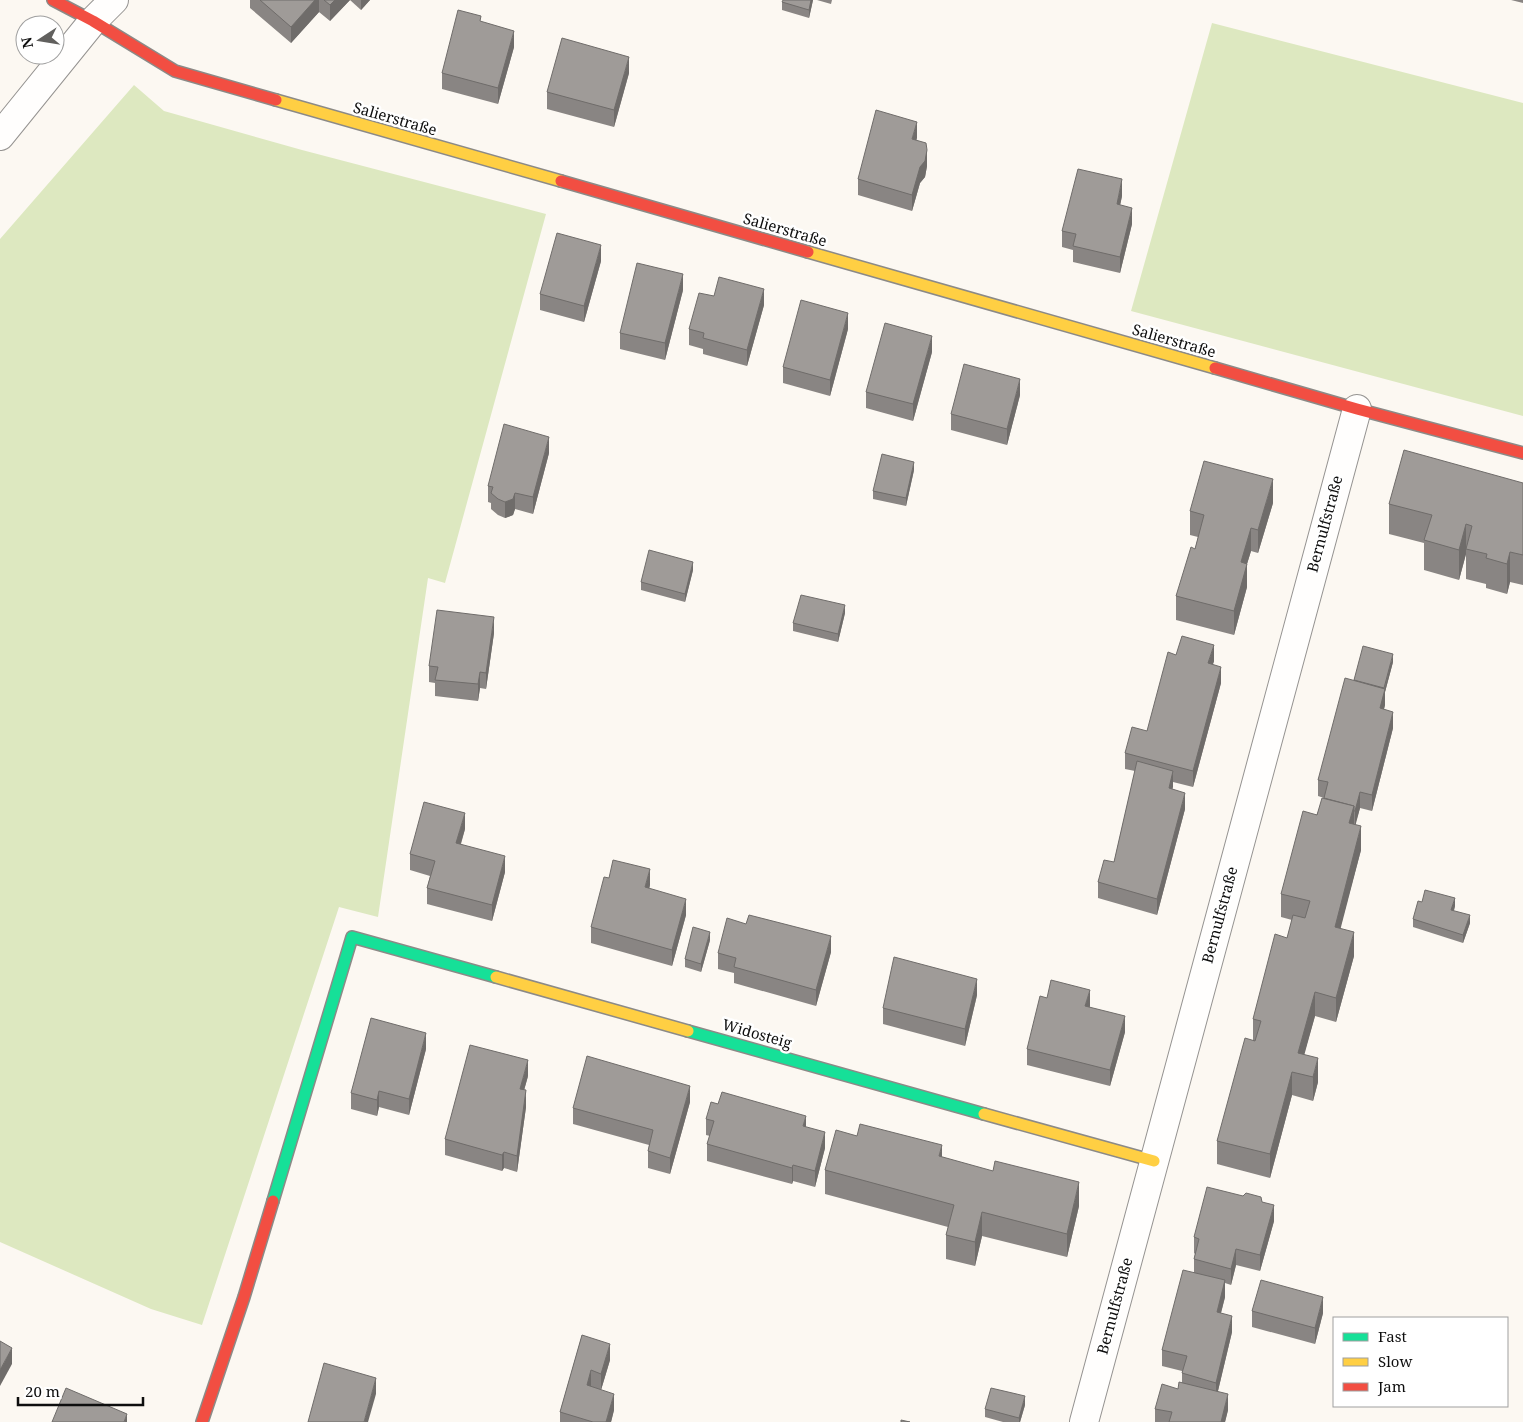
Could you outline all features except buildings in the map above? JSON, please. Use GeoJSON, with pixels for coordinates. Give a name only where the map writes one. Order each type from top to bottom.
{"type":"FeatureCollection","features":[{"type":"Feature","properties":{"kind":"street","name":"Salierstraße"},"geometry":{"type":"LineString","coordinates":[[53,0],[93,21],[175,71],[1357,409],[1523,453]]}},
{"type":"Feature","properties":{"kind":"street"},"geometry":{"type":"LineString","coordinates":[[0,136],[93,21],[114,0]]}},
{"type":"Feature","properties":{"kind":"street","name":"Bernulfstraße"},"geometry":{"type":"LineString","coordinates":[[1084,1422],[1357,409]]}},
{"type":"Feature","properties":{"kind":"street","name":"Widosteig"},"geometry":{"type":"LineString","coordinates":[[202,1422],[232,1333],[352,937],[1154,1161]]}},
{"type":"Feature","properties":{"kind":"green space"},"geometry":{"type":"Polygon","coordinates":[[[1212,23],[1523,103],[1523,416],[1131,311],[1212,23]]]}},
{"type":"Feature","properties":{"kind":"green space"},"geometry":{"type":"Polygon","coordinates":[[[134,85],[164,111],[302,150],[546,214],[445,583],[428,578],[378,917],[339,907],[202,1325],[151,1309],[0,1242],[0,239],[134,85]]]}},
{"type":"Feature","properties":{"kind":"traffic: fast"},"geometry":{"type":"LineString","coordinates":[[273,1201],[352,937],[496,977]]}},
{"type":"Feature","properties":{"kind":"traffic: fast"},"geometry":{"type":"LineString","coordinates":[[688,1031],[984,1114]]}},
{"type":"Feature","properties":{"kind":"traffic: slow"},"geometry":{"type":"LineString","coordinates":[[276,100],[561,181]]}},
{"type":"Feature","properties":{"kind":"traffic: slow"},"geometry":{"type":"LineString","coordinates":[[808,252],[1215,368]]}},
{"type":"Feature","properties":{"kind":"traffic: slow"},"geometry":{"type":"LineString","coordinates":[[496,977],[688,1031]]}},
{"type":"Feature","properties":{"kind":"traffic: slow"},"geometry":{"type":"LineString","coordinates":[[984,1114],[1154,1161]]}},
{"type":"Feature","properties":{"kind":"traffic: jam"},"geometry":{"type":"LineString","coordinates":[[53,0],[93,21],[175,71],[276,100]]}},
{"type":"Feature","properties":{"kind":"traffic: jam"},"geometry":{"type":"LineString","coordinates":[[561,181],[808,252]]}},
{"type":"Feature","properties":{"kind":"traffic: jam"},"geometry":{"type":"LineString","coordinates":[[1215,368],[1357,409],[1523,453]]}},
{"type":"Feature","properties":{"kind":"traffic: jam"},"geometry":{"type":"LineString","coordinates":[[202,1422],[244,1297],[273,1201]]}}]}
